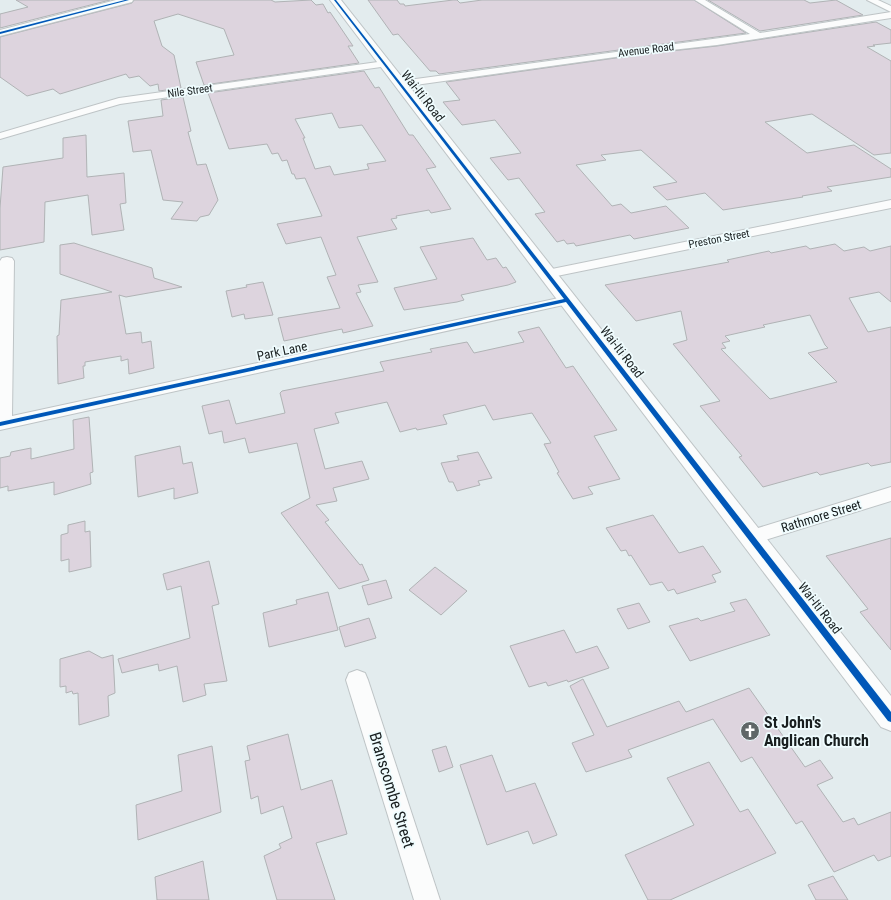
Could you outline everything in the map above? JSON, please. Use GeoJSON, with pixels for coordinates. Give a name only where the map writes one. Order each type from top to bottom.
{"type":"FeatureCollection","features":[{"type":"Feature","properties":{"kind":"main road","name":"Wai-Iti Road"},"geometry":{"type":"LineString","coordinates":[[335,0],[891,718]]}},
{"type":"Feature","properties":{"kind":"street"},"geometry":{"type":"LineString","coordinates":[[0,33],[128,0]]}},
{"type":"Feature","properties":{"kind":"street"},"geometry":{"type":"LineString","coordinates":[[699,0],[759,36]]}},
{"type":"Feature","properties":{"kind":"street"},"geometry":{"type":"LineString","coordinates":[[871,0],[891,10]]}},
{"type":"Feature","properties":{"kind":"street","name":"Avenue Road"},"geometry":{"type":"LineString","coordinates":[[401,84],[615,54],[759,36],[891,15]]}},
{"type":"Feature","properties":{"kind":"street","name":"Nile Street"},"geometry":{"type":"LineString","coordinates":[[0,136],[119,101],[384,64]]}},
{"type":"Feature","properties":{"kind":"street","name":"Preston Street"},"geometry":{"type":"LineString","coordinates":[[547,274],[891,204]]}},
{"type":"Feature","properties":{"kind":"street"},"geometry":{"type":"LineString","coordinates":[[2,423],[8,261]]}},
{"type":"Feature","properties":{"kind":"street","name":"Park Lane"},"geometry":{"type":"LineString","coordinates":[[2,423],[568,300]]}},
{"type":"Feature","properties":{"kind":"street","name":"Rathmore Street"},"geometry":{"type":"LineString","coordinates":[[752,537],[891,494]]}},
{"type":"Feature","properties":{"kind":"street","name":"Branscombe Street"},"geometry":{"type":"LineString","coordinates":[[357,680],[427,900]]}},
{"type":"Feature","properties":{"kind":"building"},"geometry":{"type":"Polygon","coordinates":[[[16,0],[110,0],[0,28],[0,14],[28,7],[16,0]]]}},
{"type":"Feature","properties":{"kind":"building"},"geometry":{"type":"Polygon","coordinates":[[[134,0],[271,0],[275,2],[311,0],[316,5],[323,4],[328,13],[330,12],[353,46],[348,46],[359,63],[204,85],[196,62],[234,55],[224,29],[178,14],[154,21],[162,46],[174,55],[181,88],[159,91],[158,84],[150,86],[139,76],[129,78],[126,74],[60,94],[53,89],[27,96],[0,77],[0,37],[132,3],[134,0]]]}},
{"type":"Feature","properties":{"kind":"building"},"geometry":{"type":"Polygon","coordinates":[[[368,0],[397,0],[400,4],[404,4],[405,6],[453,0],[457,0],[460,3],[482,0],[694,0],[746,33],[439,74],[436,71],[430,71],[398,34],[393,35],[368,0]]]}},
{"type":"Feature","properties":{"kind":"building"},"geometry":{"type":"Polygon","coordinates":[[[708,0],[804,0],[810,3],[836,0],[863,15],[760,31],[708,0]]]}},
{"type":"Feature","properties":{"kind":"building"},"geometry":{"type":"Polygon","coordinates":[[[876,22],[891,30],[891,43],[867,47],[891,61],[891,153],[874,155],[812,114],[765,122],[807,153],[854,145],[891,169],[891,177],[827,187],[832,191],[802,196],[803,197],[723,210],[705,193],[667,200],[653,187],[677,182],[641,150],[601,155],[606,160],[576,165],[612,206],[621,204],[631,213],[666,206],[689,228],[634,239],[630,235],[576,246],[574,243],[567,244],[564,240],[557,242],[535,214],[545,212],[519,178],[508,180],[490,158],[521,153],[495,120],[462,125],[443,102],[460,100],[446,82],[644,54],[717,46],[876,22]]]}},
{"type":"Feature","properties":{"kind":"building"},"geometry":{"type":"Polygon","coordinates":[[[364,71],[375,88],[379,87],[409,135],[413,135],[436,167],[426,169],[451,209],[431,213],[429,210],[396,216],[397,218],[391,219],[397,229],[357,237],[378,282],[358,285],[361,292],[356,293],[373,326],[343,333],[342,329],[284,341],[278,318],[340,308],[327,277],[336,275],[321,237],[286,244],[277,224],[322,216],[305,178],[296,179],[294,174],[292,174],[287,160],[282,161],[278,153],[272,154],[267,144],[229,149],[208,93],[364,71]],[[332,113],[295,119],[305,138],[303,138],[315,169],[330,166],[334,175],[369,169],[367,164],[386,161],[362,125],[339,128],[332,113]]]}},
{"type":"Feature","properties":{"kind":"building"},"geometry":{"type":"Polygon","coordinates":[[[183,97],[191,131],[188,132],[197,165],[206,164],[218,200],[209,215],[200,217],[197,221],[171,219],[183,202],[163,200],[151,150],[133,152],[128,121],[163,116],[161,100],[183,97]]]}},
{"type":"Feature","properties":{"kind":"building"},"geometry":{"type":"Polygon","coordinates":[[[86,135],[87,177],[124,173],[126,203],[120,204],[124,230],[92,235],[88,195],[45,202],[44,242],[0,250],[0,208],[3,167],[63,158],[63,138],[86,135]]]}},
{"type":"Feature","properties":{"kind":"building"},"geometry":{"type":"Polygon","coordinates":[[[473,238],[487,260],[496,258],[503,268],[506,267],[516,282],[461,295],[464,300],[457,302],[404,310],[394,288],[437,279],[420,247],[473,238]]]}},
{"type":"Feature","properties":{"kind":"building"},"geometry":{"type":"Polygon","coordinates":[[[74,243],[152,268],[154,278],[182,287],[126,297],[119,295],[126,334],[141,332],[142,343],[151,341],[154,368],[129,374],[128,359],[121,361],[121,356],[85,362],[85,366],[83,366],[84,378],[58,384],[57,336],[59,335],[61,300],[112,292],[60,274],[60,245],[74,243]]]}},
{"type":"Feature","properties":{"kind":"building"},"geometry":{"type":"Polygon","coordinates":[[[835,244],[844,251],[864,247],[870,251],[891,246],[891,302],[879,292],[849,298],[868,332],[891,327],[891,462],[871,466],[868,463],[820,475],[817,472],[763,487],[739,457],[742,456],[700,406],[720,401],[673,344],[687,340],[681,311],[636,321],[605,285],[729,262],[727,260],[769,251],[771,253],[806,246],[810,249],[835,244]],[[810,315],[763,325],[765,327],[725,336],[730,341],[722,343],[726,348],[721,349],[770,399],[837,382],[808,353],[828,348],[810,315]]]}},
{"type":"Feature","properties":{"kind":"building"},"geometry":{"type":"Polygon","coordinates":[[[263,282],[273,315],[245,319],[244,314],[232,317],[226,291],[263,282]]]}},
{"type":"Feature","properties":{"kind":"building"},"geometry":{"type":"Polygon","coordinates":[[[539,327],[566,368],[573,366],[617,430],[594,436],[620,479],[588,487],[593,494],[573,499],[557,473],[559,472],[544,444],[551,443],[532,413],[493,420],[485,405],[443,415],[447,424],[417,430],[416,428],[400,432],[387,402],[335,413],[339,423],[314,429],[325,469],[362,461],[369,479],[333,488],[337,501],[316,505],[329,520],[325,522],[360,565],[362,564],[369,580],[339,589],[281,513],[310,498],[297,443],[249,453],[245,438],[224,443],[222,431],[209,434],[202,406],[229,400],[236,424],[285,413],[280,393],[282,391],[384,371],[380,362],[432,352],[430,349],[467,342],[474,353],[524,342],[518,332],[539,327]]]}},
{"type":"Feature","properties":{"kind":"building"},"geometry":{"type":"Polygon","coordinates":[[[89,417],[93,472],[90,473],[91,484],[54,495],[54,482],[8,491],[8,486],[0,488],[0,458],[10,456],[11,452],[31,448],[31,459],[74,449],[73,420],[89,417]]]}},
{"type":"Feature","properties":{"kind":"building"},"geometry":{"type":"Polygon","coordinates":[[[180,446],[183,464],[192,462],[198,493],[174,499],[174,488],[138,497],[135,456],[180,446]]]}},
{"type":"Feature","properties":{"kind":"building"},"geometry":{"type":"Polygon","coordinates":[[[478,452],[492,478],[478,481],[480,485],[457,491],[453,482],[449,482],[441,463],[459,460],[457,456],[478,452]]]}},
{"type":"Feature","properties":{"kind":"building"},"geometry":{"type":"Polygon","coordinates":[[[653,515],[679,553],[703,546],[721,572],[712,575],[716,582],[677,594],[674,589],[668,591],[662,582],[650,585],[631,555],[629,556],[626,550],[621,551],[606,528],[653,515]]]}},
{"type":"Feature","properties":{"kind":"building"},"geometry":{"type":"Polygon","coordinates":[[[85,521],[85,532],[90,531],[91,567],[69,572],[69,559],[61,561],[61,535],[68,533],[68,525],[85,521]]]}},
{"type":"Feature","properties":{"kind":"building"},"geometry":{"type":"Polygon","coordinates":[[[891,538],[891,650],[860,612],[868,609],[826,556],[891,538]]]}},
{"type":"Feature","properties":{"kind":"building"},"geometry":{"type":"Polygon","coordinates":[[[209,561],[219,604],[212,606],[227,681],[204,684],[206,695],[183,702],[177,666],[159,671],[158,664],[122,673],[118,659],[190,638],[181,586],[167,590],[163,574],[209,561]]]}},
{"type":"Feature","properties":{"kind":"building"},"geometry":{"type":"Polygon","coordinates":[[[435,567],[467,591],[441,615],[409,590],[435,567]]]}},
{"type":"Feature","properties":{"kind":"building"},"geometry":{"type":"Polygon","coordinates":[[[386,580],[392,598],[368,605],[362,586],[386,580]]]}},
{"type":"Feature","properties":{"kind":"building"},"geometry":{"type":"Polygon","coordinates":[[[328,592],[338,630],[269,647],[263,613],[297,604],[296,600],[328,592]]]}},
{"type":"Feature","properties":{"kind":"building"},"geometry":{"type":"Polygon","coordinates":[[[746,599],[770,635],[690,661],[669,626],[698,618],[701,621],[735,611],[730,603],[746,599]]]}},
{"type":"Feature","properties":{"kind":"building"},"geometry":{"type":"Polygon","coordinates":[[[639,603],[650,622],[628,629],[617,609],[639,603]]]}},
{"type":"Feature","properties":{"kind":"building"},"geometry":{"type":"Polygon","coordinates":[[[369,618],[376,638],[345,647],[339,627],[369,618]]]}},
{"type":"Feature","properties":{"kind":"building"},"geometry":{"type":"Polygon","coordinates":[[[564,630],[576,653],[597,646],[609,668],[568,682],[567,680],[548,686],[546,682],[529,687],[510,646],[564,630]]]}},
{"type":"Feature","properties":{"kind":"building"},"geometry":{"type":"Polygon","coordinates":[[[89,651],[102,658],[113,655],[115,693],[108,696],[109,716],[79,725],[78,693],[73,694],[72,691],[66,693],[66,686],[60,687],[60,659],[89,651]]]}},
{"type":"Feature","properties":{"kind":"building"},"geometry":{"type":"Polygon","coordinates":[[[583,679],[607,727],[679,701],[686,712],[749,688],[805,767],[820,760],[833,778],[817,785],[843,822],[854,818],[858,825],[891,812],[891,856],[878,861],[874,855],[834,872],[802,821],[796,824],[752,757],[741,762],[713,719],[628,750],[632,757],[586,772],[572,743],[594,735],[570,686],[583,679]]]}},
{"type":"Feature","properties":{"kind":"building"},"geometry":{"type":"Polygon","coordinates":[[[288,734],[301,790],[332,780],[347,834],[316,843],[335,900],[277,900],[264,856],[281,848],[279,844],[292,838],[283,806],[261,814],[258,796],[251,799],[245,761],[250,760],[247,746],[288,734]]]}},
{"type":"Feature","properties":{"kind":"building"},"geometry":{"type":"Polygon","coordinates":[[[212,746],[221,812],[138,840],[136,805],[182,791],[178,755],[212,746]]]}},
{"type":"Feature","properties":{"kind":"building"},"geometry":{"type":"Polygon","coordinates":[[[446,746],[453,767],[439,772],[432,750],[446,746]]]}},
{"type":"Feature","properties":{"kind":"building"},"geometry":{"type":"Polygon","coordinates":[[[492,755],[506,792],[535,783],[557,835],[533,844],[528,831],[487,845],[460,765],[492,755]]]}},
{"type":"Feature","properties":{"kind":"building"},"geometry":{"type":"Polygon","coordinates":[[[709,762],[740,812],[748,809],[776,853],[670,900],[648,900],[625,855],[694,825],[667,778],[709,762]]]}},
{"type":"Feature","properties":{"kind":"building"},"geometry":{"type":"Polygon","coordinates":[[[203,861],[209,900],[157,900],[155,877],[203,861]]]}},
{"type":"Feature","properties":{"kind":"building"},"geometry":{"type":"Polygon","coordinates":[[[833,876],[848,900],[816,900],[808,885],[833,876]]]}},
{"type":"Feature","properties":{"kind":"cycle path"},"geometry":{"type":"LineString","coordinates":[[0,33],[128,0]]}},
{"type":"Feature","properties":{"kind":"cycle path"},"geometry":{"type":"LineString","coordinates":[[335,0],[891,718]]}},
{"type":"Feature","properties":{"kind":"cycle path"},"geometry":{"type":"LineString","coordinates":[[0,424],[568,300]]}},
{"type":"Feature","properties":{"kind":"place","name":"St John's Anglican Church"},"geometry":{"type":"Point","coordinates":[750,731]}}]}
